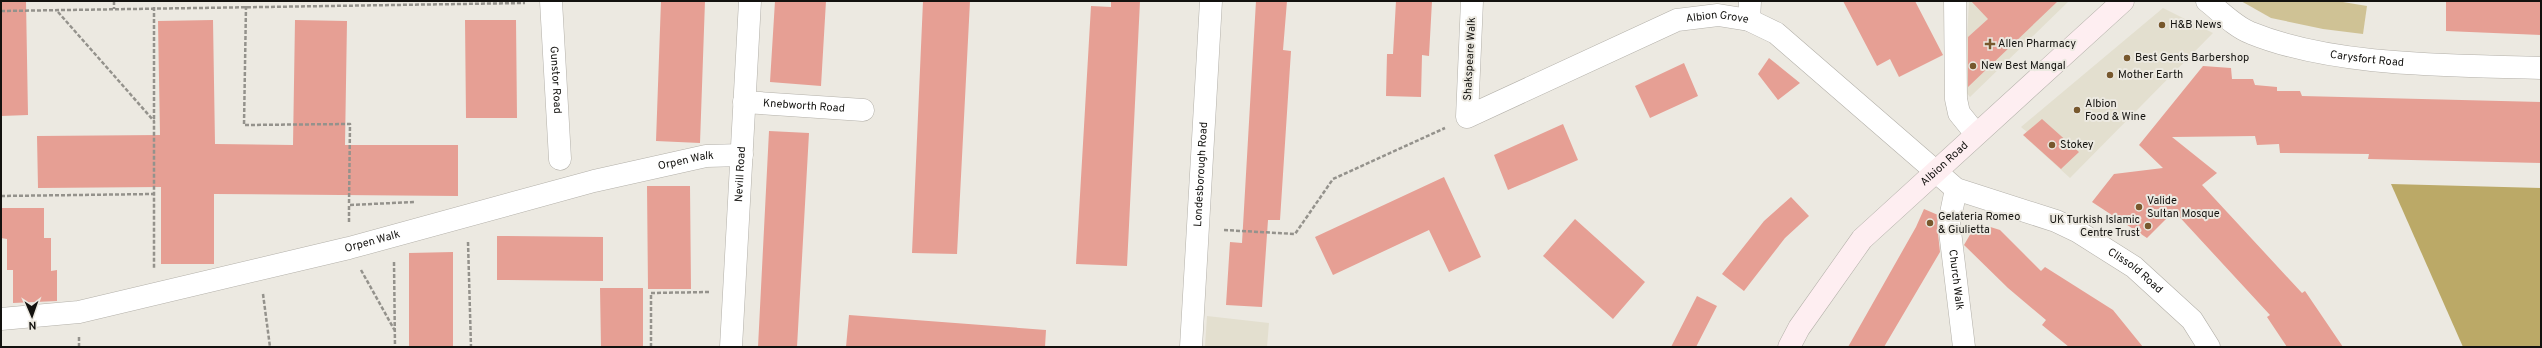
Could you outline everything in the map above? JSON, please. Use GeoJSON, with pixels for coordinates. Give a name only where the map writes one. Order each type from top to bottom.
{"type":"FeatureCollection","features":[{"type":"Feature","properties":{"kind":"main road","name":"Albion Road"},"geometry":{"type":"LineString","coordinates":[[1789,347],[1799,328],[1862,239],[2123,1]]}},
{"type":"Feature","properties":{"kind":"street","name":"Nevill Road"},"geometry":{"type":"LineString","coordinates":[[730,347],[750,1]]}},
{"type":"Feature","properties":{"kind":"street","name":"Londesborough Road"},"geometry":{"type":"LineString","coordinates":[[1191,347],[1211,1]]}},
{"type":"Feature","properties":{"kind":"street","name":"Shakspeare Walk"},"geometry":{"type":"LineString","coordinates":[[1467,118],[1472,1]]}},
{"type":"Feature","properties":{"kind":"street"},"geometry":{"type":"LineString","coordinates":[[1955,1],[1956,100],[1959,113],[1976,134]]}},
{"type":"Feature","properties":{"kind":"street","name":"Carysfort Road"},"geometry":{"type":"LineString","coordinates":[[2206,1],[2250,32],[2312,51],[2399,63],[2541,68]]}},
{"type":"Feature","properties":{"kind":"street","name":"Gunstor Road"},"geometry":{"type":"LineString","coordinates":[[540,2],[560,159]]}},
{"type":"Feature","properties":{"kind":"street","name":"Albion Grove"},"geometry":{"type":"LineString","coordinates":[[1467,118],[1677,20],[1750,11],[1935,171]]}},
{"type":"Feature","properties":{"kind":"street","name":"Knebworth Road"},"geometry":{"type":"LineString","coordinates":[[744,102],[863,110]]}},
{"type":"Feature","properties":{"kind":"street","name":"Orpen Walk"},"geometry":{"type":"LineString","coordinates":[[1,319],[79,312],[259,268],[349,248],[467,217],[601,179],[706,156],[742,155]]}},
{"type":"Feature","properties":{"kind":"street","name":"Clissold Road"},"geometry":{"type":"LineString","coordinates":[[1935,171],[1956,189],[2056,220],[2134,267],[2192,320],[2209,347]]}},
{"type":"Feature","properties":{"kind":"street","name":"Church Walk"},"geometry":{"type":"LineString","coordinates":[[1956,189],[1950,223],[1964,347]]}},
{"type":"Feature","properties":{"kind":"path"},"geometry":{"type":"LineString","coordinates":[[114,1],[114,9]]}},
{"type":"Feature","properties":{"kind":"path"},"geometry":{"type":"LineString","coordinates":[[1,10],[58,11],[246,6],[540,2]]}},
{"type":"Feature","properties":{"kind":"path"},"geometry":{"type":"LineString","coordinates":[[246,6],[244,125],[350,124],[349,205]]}},
{"type":"Feature","properties":{"kind":"path"},"geometry":{"type":"LineString","coordinates":[[154,8],[154,293]]}},
{"type":"Feature","properties":{"kind":"path"},"geometry":{"type":"LineString","coordinates":[[58,11],[154,121]]}},
{"type":"Feature","properties":{"kind":"path"},"geometry":{"type":"LineString","coordinates":[[1197,229],[1295,234],[1333,179],[1467,118]]}},
{"type":"Feature","properties":{"kind":"path"},"geometry":{"type":"LineString","coordinates":[[1,196],[154,194]]}},
{"type":"Feature","properties":{"kind":"path"},"geometry":{"type":"LineString","coordinates":[[467,217],[471,347]]}},
{"type":"Feature","properties":{"kind":"path"},"geometry":{"type":"LineString","coordinates":[[393,236],[395,347]]}},
{"type":"Feature","properties":{"kind":"path"},"geometry":{"type":"LineString","coordinates":[[349,248],[395,331]]}},
{"type":"Feature","properties":{"kind":"path"},"geometry":{"type":"LineString","coordinates":[[259,268],[270,347]]}},
{"type":"Feature","properties":{"kind":"path"},"geometry":{"type":"LineString","coordinates":[[651,347],[651,293],[734,292]]}},
{"type":"Feature","properties":{"kind":"shaded area"},"geometry":{"type":"Polygon","coordinates":[[[1969,1],[2069,1],[1970,97],[1964,90],[1969,1]]]}},
{"type":"Feature","properties":{"kind":"shaded area"},"geometry":{"type":"Polygon","coordinates":[[[2241,1],[2337,1],[2367,6],[2363,34],[2323,29],[2271,18],[2241,1]]]}},
{"type":"Feature","properties":{"kind":"shaded area"},"geometry":{"type":"Polygon","coordinates":[[[2163,8],[2213,33],[2070,178],[2026,138],[2027,132],[2021,127],[2163,8]]]}},
{"type":"Feature","properties":{"kind":"shaded area"},"geometry":{"type":"Polygon","coordinates":[[[2391,184],[2541,188],[2541,347],[2463,347],[2391,184]]]}},
{"type":"Feature","properties":{"kind":"shaded area"},"geometry":{"type":"Polygon","coordinates":[[[1207,316],[1269,323],[1267,347],[1205,347],[1207,316]]]}},
{"type":"Feature","properties":{"kind":"building"},"geometry":{"type":"Polygon","coordinates":[[[1,1],[26,1],[28,115],[1,116],[1,1]]]}},
{"type":"Feature","properties":{"kind":"building"},"geometry":{"type":"Polygon","coordinates":[[[661,1],[705,1],[700,143],[656,141],[661,1]]]}},
{"type":"Feature","properties":{"kind":"building"},"geometry":{"type":"Polygon","coordinates":[[[775,1],[826,1],[821,86],[770,82],[775,1]]]}},
{"type":"Feature","properties":{"kind":"building"},"geometry":{"type":"Polygon","coordinates":[[[923,1],[970,1],[957,254],[912,253],[923,1]]]}},
{"type":"Feature","properties":{"kind":"building"},"geometry":{"type":"Polygon","coordinates":[[[1111,1],[1140,1],[1127,266],[1076,264],[1091,6],[1111,7],[1111,1]]]}},
{"type":"Feature","properties":{"kind":"building"},"geometry":{"type":"Polygon","coordinates":[[[1256,1],[1287,1],[1283,50],[1291,51],[1280,220],[1268,220],[1262,307],[1226,305],[1230,242],[1242,243],[1256,1]]]}},
{"type":"Feature","properties":{"kind":"building"},"geometry":{"type":"Polygon","coordinates":[[[1396,1],[1432,1],[1429,56],[1422,55],[1421,97],[1386,96],[1387,54],[1393,54],[1396,1]]]}},
{"type":"Feature","properties":{"kind":"building"},"geometry":{"type":"Polygon","coordinates":[[[1843,1],[1915,1],[1943,55],[1899,77],[1890,59],[1877,66],[1843,1]]]}},
{"type":"Feature","properties":{"kind":"building"},"geometry":{"type":"Polygon","coordinates":[[[1971,1],[2058,1],[1968,87],[1968,37],[1988,19],[1971,1]]]}},
{"type":"Feature","properties":{"kind":"building"},"geometry":{"type":"Polygon","coordinates":[[[2446,1],[2541,1],[2541,35],[2446,31],[2446,1]]]}},
{"type":"Feature","properties":{"kind":"building"},"geometry":{"type":"Polygon","coordinates":[[[213,20],[215,144],[293,145],[295,20],[347,21],[345,145],[458,145],[458,196],[214,194],[214,264],[161,264],[161,187],[38,188],[37,136],[160,135],[158,21],[213,20]]]}},
{"type":"Feature","properties":{"kind":"building"},"geometry":{"type":"Polygon","coordinates":[[[465,20],[516,20],[517,118],[466,118],[465,20]]]}},
{"type":"Feature","properties":{"kind":"building"},"geometry":{"type":"Polygon","coordinates":[[[1769,58],[1800,83],[1778,100],[1758,74],[1769,58]]]}},
{"type":"Feature","properties":{"kind":"building"},"geometry":{"type":"Polygon","coordinates":[[[1684,63],[1698,96],[1650,118],[1635,86],[1684,63]]]}},
{"type":"Feature","properties":{"kind":"building"},"geometry":{"type":"Polygon","coordinates":[[[2203,66],[2231,68],[2232,79],[2253,79],[2255,85],[2277,87],[2277,91],[2300,91],[2302,96],[2541,102],[2541,163],[2368,159],[2369,154],[2280,153],[2279,144],[2257,145],[2255,136],[2172,137],[2217,173],[2202,185],[2302,293],[2305,291],[2343,347],[2287,347],[2267,317],[2270,315],[2174,211],[2147,238],[2092,202],[2114,174],[2163,168],[2139,145],[2203,66]]]}},
{"type":"Feature","properties":{"kind":"building","name":"Stokey"},"geometry":{"type":"Polygon","coordinates":[[[2042,119],[2079,152],[2061,169],[2023,135],[2042,119]]]}},
{"type":"Feature","properties":{"kind":"building"},"geometry":{"type":"Polygon","coordinates":[[[1563,124],[1578,160],[1508,190],[1494,155],[1563,124]]]}},
{"type":"Feature","properties":{"kind":"building"},"geometry":{"type":"Polygon","coordinates":[[[769,131],[809,133],[797,347],[758,347],[769,131]]]}},
{"type":"Feature","properties":{"kind":"building"},"geometry":{"type":"Polygon","coordinates":[[[1444,177],[1481,257],[1449,272],[1429,230],[1333,275],[1315,237],[1444,177]]]}},
{"type":"Feature","properties":{"kind":"building"},"geometry":{"type":"Polygon","coordinates":[[[647,186],[690,186],[691,289],[648,289],[647,186]]]}},
{"type":"Feature","properties":{"kind":"building"},"geometry":{"type":"Polygon","coordinates":[[[1791,197],[1809,216],[1785,238],[1744,291],[1722,274],[1764,221],[1791,197]]]}},
{"type":"Feature","properties":{"kind":"building"},"geometry":{"type":"Polygon","coordinates":[[[1,208],[44,208],[44,238],[51,238],[51,271],[57,270],[57,301],[13,303],[13,270],[7,270],[7,239],[1,238],[1,208]]]}},
{"type":"Feature","properties":{"kind":"building"},"geometry":{"type":"Polygon","coordinates":[[[1924,209],[1938,215],[1937,224],[1940,252],[1884,347],[1848,347],[1916,227],[1924,209]]]}},
{"type":"Feature","properties":{"kind":"building"},"geometry":{"type":"Polygon","coordinates":[[[1575,219],[1645,282],[1613,319],[1543,256],[1575,219]]]}},
{"type":"Feature","properties":{"kind":"building"},"geometry":{"type":"Polygon","coordinates":[[[1984,225],[2000,230],[2041,271],[2045,267],[2113,310],[2143,347],[2069,347],[2042,325],[2046,320],[2008,288],[1964,245],[1975,226],[1984,225]]]}},
{"type":"Feature","properties":{"kind":"building"},"geometry":{"type":"Polygon","coordinates":[[[497,236],[603,237],[603,281],[497,280],[497,236]]]}},
{"type":"Feature","properties":{"kind":"building"},"geometry":{"type":"Polygon","coordinates":[[[453,252],[453,347],[409,347],[409,253],[453,252]]]}},
{"type":"Feature","properties":{"kind":"building"},"geometry":{"type":"Polygon","coordinates":[[[600,288],[643,288],[643,347],[601,347],[600,288]]]}},
{"type":"Feature","properties":{"kind":"building"},"geometry":{"type":"Polygon","coordinates":[[[1697,296],[1717,306],[1696,347],[1671,347],[1697,296]]]}},
{"type":"Feature","properties":{"kind":"building"},"geometry":{"type":"Polygon","coordinates":[[[849,315],[1046,330],[1045,347],[846,347],[849,315]]]}},
{"type":"Feature","properties":{"kind":"place","name":"H&B News"},"geometry":{"type":"Point","coordinates":[2162,25]}},
{"type":"Feature","properties":{"kind":"place","name":"Allen Pharmacy"},"geometry":{"type":"Point","coordinates":[1990,44]}},
{"type":"Feature","properties":{"kind":"place","name":"Best Gents Barbershop"},"geometry":{"type":"Point","coordinates":[2127,58]}},
{"type":"Feature","properties":{"kind":"place","name":"New Best Mangal"},"geometry":{"type":"Point","coordinates":[1973,66]}},
{"type":"Feature","properties":{"kind":"place","name":"Mother Earth"},"geometry":{"type":"Point","coordinates":[2110,75]}},
{"type":"Feature","properties":{"kind":"place","name":"Albion Food & Wine"},"geometry":{"type":"Point","coordinates":[2077,110]}},
{"type":"Feature","properties":{"kind":"place","name":"Stokey"},"geometry":{"type":"Point","coordinates":[2052,145]}},
{"type":"Feature","properties":{"kind":"place","name":"Valide Sultan Mosque"},"geometry":{"type":"Point","coordinates":[2139,207]}},
{"type":"Feature","properties":{"kind":"place","name":"Gelateria Romeo & Giulietta"},"geometry":{"type":"Point","coordinates":[1930,223]}},
{"type":"Feature","properties":{"kind":"place","name":"UK Turkish Islamic Centre Trust"},"geometry":{"type":"Point","coordinates":[2148,226]}}]}
